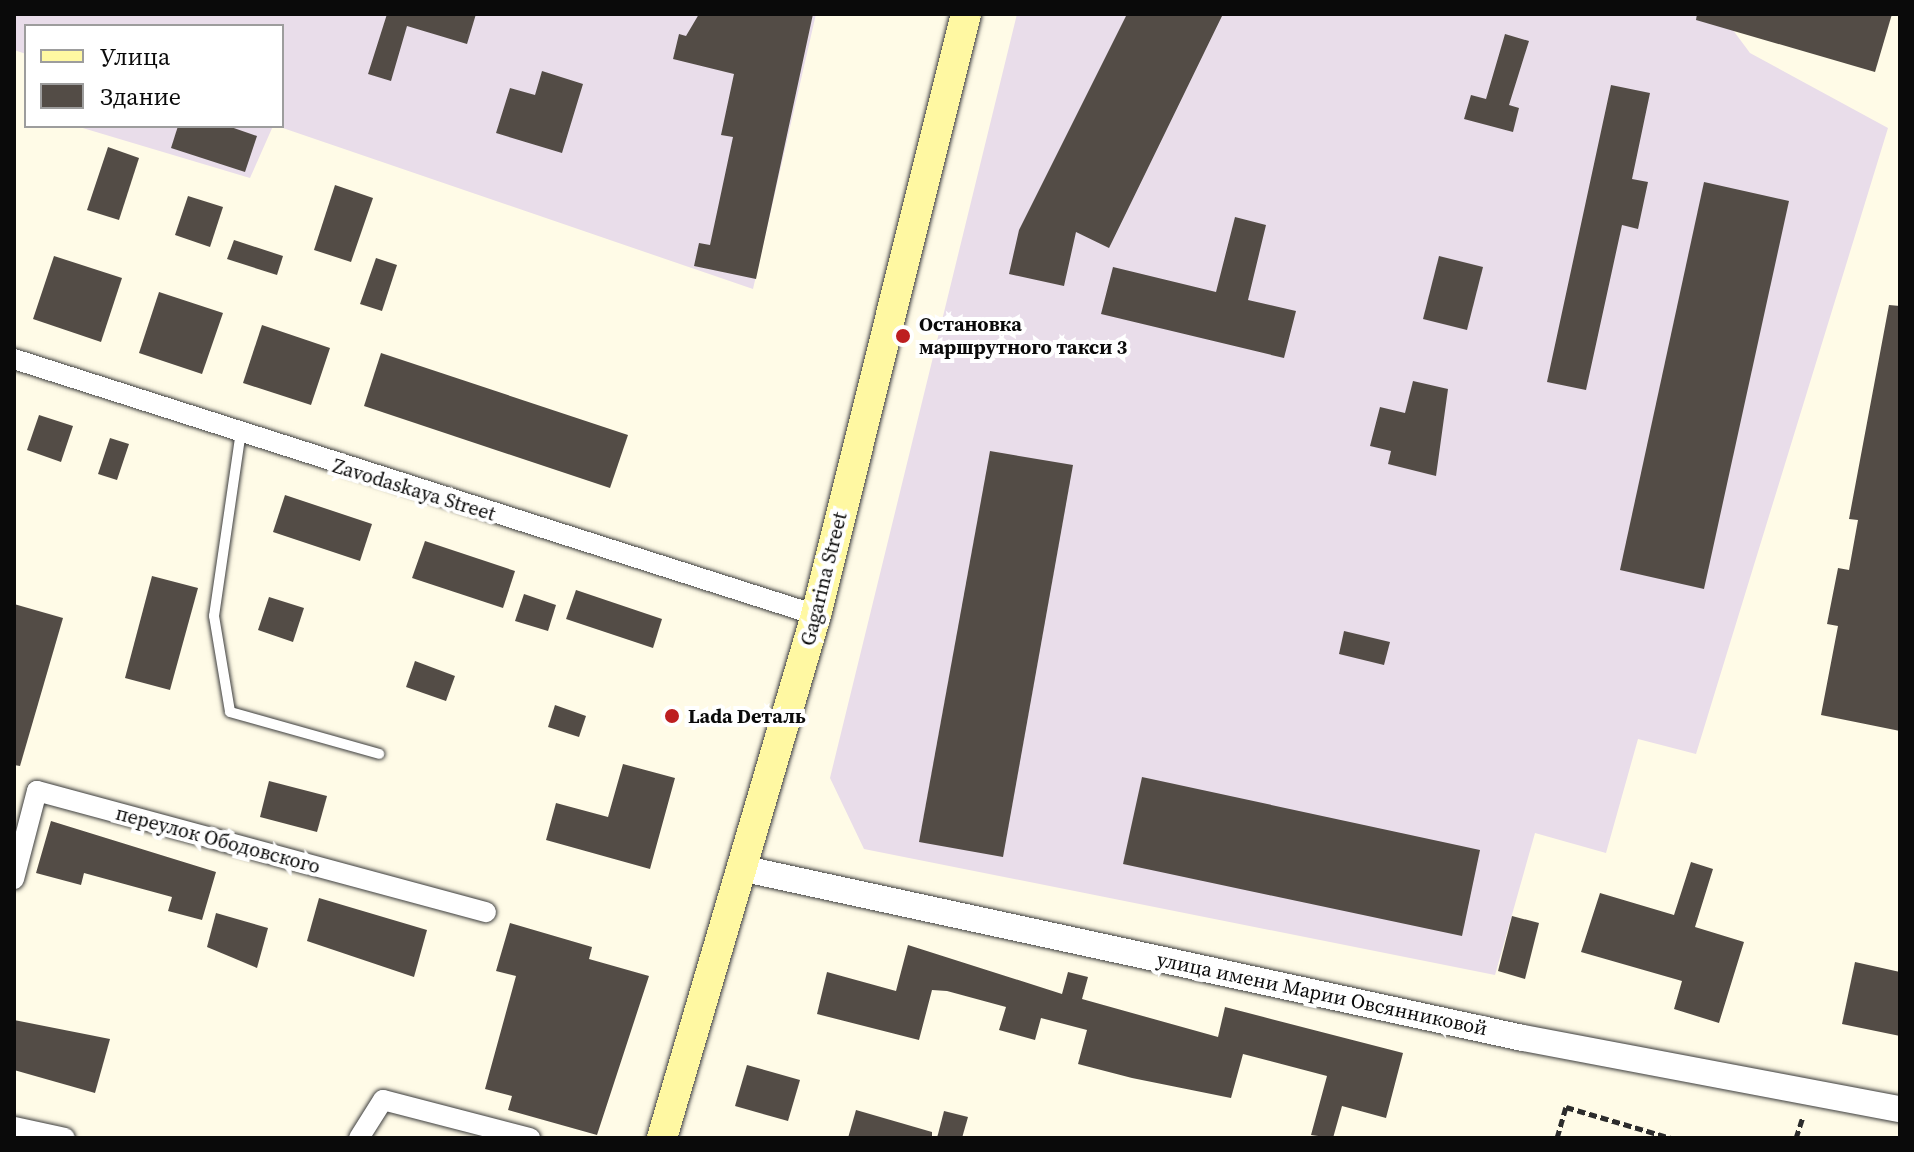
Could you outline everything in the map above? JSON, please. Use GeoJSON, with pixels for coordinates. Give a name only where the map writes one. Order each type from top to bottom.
{"type":"FeatureCollection","features":[{"type":"Feature","properties":{"kind":"main road","name":"Gagarina Street"},"geometry":{"type":"LineString","coordinates":[[662,1138],[745,869],[816,615],[966,14]]}},
{"type":"Feature","properties":{"kind":"street","name":"Zavodaskaya Street"},"geometry":{"type":"LineString","coordinates":[[14,359],[816,615]]}},
{"type":"Feature","properties":{"kind":"street","name":"переулок Ободовского"},"geometry":{"type":"LineString","coordinates":[[14,879],[37,791],[486,912]]}},
{"type":"Feature","properties":{"kind":"street","name":"улица имени Марии Овсянниковой"},"geometry":{"type":"LineString","coordinates":[[745,869],[1523,1038],[1900,1109]]}},
{"type":"Feature","properties":{"kind":"street"},"geometry":{"type":"LineString","coordinates":[[359,1138],[383,1100],[530,1138]]}},
{"type":"Feature","properties":{"kind":"street"},"geometry":{"type":"LineString","coordinates":[[14,1127],[65,1138]]}},
{"type":"Feature","properties":{"kind":"lane"},"geometry":{"type":"LineString","coordinates":[[241,431],[214,616],[230,712],[379,754]]}},
{"type":"Feature","properties":{"kind":"path"},"geometry":{"type":"LineString","coordinates":[[1557,1138],[1566,1107],[1671,1138]]}},
{"type":"Feature","properties":{"kind":"path"},"geometry":{"type":"LineString","coordinates":[[1643,1138],[1646,1130]]}},
{"type":"Feature","properties":{"kind":"shaded area"},"geometry":{"type":"Polygon","coordinates":[[[14,14],[816,14],[753,289],[283,128],[284,24],[24,24],[24,53],[14,50],[14,14]]]}},
{"type":"Feature","properties":{"kind":"shaded area"},"geometry":{"type":"Polygon","coordinates":[[[1017,14],[1721,14],[1750,53],[1888,128],[1696,754],[1638,739],[1606,853],[1535,833],[1495,975],[864,849],[830,778],[1017,14]]]}},
{"type":"Feature","properties":{"kind":"shaded area"},"geometry":{"type":"Polygon","coordinates":[[[83,128],[272,128],[250,178],[83,128]]]}},
{"type":"Feature","properties":{"kind":"building"},"geometry":{"type":"Polygon","coordinates":[[[387,14],[476,14],[467,44],[407,26],[391,81],[368,74],[387,14]]]}},
{"type":"Feature","properties":{"kind":"building"},"geometry":{"type":"Polygon","coordinates":[[[699,14],[813,14],[756,279],[694,266],[699,243],[710,245],[733,137],[721,135],[734,74],[673,59],[679,34],[686,36],[699,14]]]}},
{"type":"Feature","properties":{"kind":"building"},"geometry":{"type":"Polygon","coordinates":[[[1127,14],[1223,14],[1109,248],[1076,232],[1064,286],[1009,274],[1019,230],[1127,14]]]}},
{"type":"Feature","properties":{"kind":"building"},"geometry":{"type":"Polygon","coordinates":[[[1697,14],[1892,14],[1875,72],[1696,20],[1697,14]]]}},
{"type":"Feature","properties":{"kind":"building"},"geometry":{"type":"Polygon","coordinates":[[[1505,34],[1529,41],[1509,105],[1519,108],[1513,132],[1464,119],[1471,95],[1486,99],[1505,34]]]}},
{"type":"Feature","properties":{"kind":"building"},"geometry":{"type":"Polygon","coordinates":[[[542,71],[583,84],[562,153],[496,133],[510,88],[535,95],[542,71]]]}},
{"type":"Feature","properties":{"kind":"building"},"geometry":{"type":"Polygon","coordinates":[[[1611,85],[1650,93],[1632,179],[1648,182],[1638,229],[1622,225],[1586,390],[1547,382],[1611,85]]]}},
{"type":"Feature","properties":{"kind":"building"},"geometry":{"type":"Polygon","coordinates":[[[177,128],[234,128],[257,136],[245,172],[171,148],[177,128]]]}},
{"type":"Feature","properties":{"kind":"building"},"geometry":{"type":"Polygon","coordinates":[[[108,147],[139,158],[119,220],[87,210],[108,147]]]}},
{"type":"Feature","properties":{"kind":"building"},"geometry":{"type":"Polygon","coordinates":[[[1704,182],[1789,201],[1704,589],[1620,570],[1704,182]]]}},
{"type":"Feature","properties":{"kind":"building"},"geometry":{"type":"Polygon","coordinates":[[[335,185],[373,198],[351,262],[314,250],[335,185]]]}},
{"type":"Feature","properties":{"kind":"building"},"geometry":{"type":"Polygon","coordinates":[[[188,196],[223,207],[210,247],[175,235],[188,196]]]}},
{"type":"Feature","properties":{"kind":"building"},"geometry":{"type":"Polygon","coordinates":[[[1235,217],[1266,225],[1248,300],[1296,311],[1284,358],[1101,314],[1113,267],[1216,292],[1235,217]]]}},
{"type":"Feature","properties":{"kind":"building"},"geometry":{"type":"Polygon","coordinates":[[[234,240],[283,256],[277,275],[227,259],[234,240]]]}},
{"type":"Feature","properties":{"kind":"building"},"geometry":{"type":"Polygon","coordinates":[[[54,256],[122,278],[101,342],[33,319],[54,256]]]}},
{"type":"Feature","properties":{"kind":"building"},"geometry":{"type":"Polygon","coordinates":[[[1439,256],[1483,267],[1467,330],[1423,319],[1439,256]]]}},
{"type":"Feature","properties":{"kind":"building"},"geometry":{"type":"Polygon","coordinates":[[[376,258],[397,265],[382,311],[360,304],[376,258]]]}},
{"type":"Feature","properties":{"kind":"building"},"geometry":{"type":"Polygon","coordinates":[[[159,292],[223,313],[202,374],[139,353],[159,292]]]}},
{"type":"Feature","properties":{"kind":"building"},"geometry":{"type":"Polygon","coordinates":[[[1889,305],[1900,306],[1900,731],[1821,715],[1838,626],[1827,624],[1838,568],[1849,570],[1858,520],[1849,519],[1889,305]]]}},
{"type":"Feature","properties":{"kind":"building"},"geometry":{"type":"Polygon","coordinates":[[[262,325],[330,348],[311,405],[243,383],[262,325]]]}},
{"type":"Feature","properties":{"kind":"building"},"geometry":{"type":"Polygon","coordinates":[[[381,353],[628,435],[610,488],[364,406],[381,353]]]}},
{"type":"Feature","properties":{"kind":"building"},"geometry":{"type":"Polygon","coordinates":[[[1413,381],[1448,389],[1436,476],[1388,464],[1391,451],[1370,446],[1380,407],[1405,413],[1413,381]]]}},
{"type":"Feature","properties":{"kind":"building"},"geometry":{"type":"Polygon","coordinates":[[[39,415],[73,426],[61,462],[27,450],[39,415]]]}},
{"type":"Feature","properties":{"kind":"building"},"geometry":{"type":"Polygon","coordinates":[[[110,438],[129,444],[117,480],[98,474],[110,438]]]}},
{"type":"Feature","properties":{"kind":"building"},"geometry":{"type":"Polygon","coordinates":[[[990,451],[1073,465],[1003,857],[919,842],[990,451]]]}},
{"type":"Feature","properties":{"kind":"building"},"geometry":{"type":"Polygon","coordinates":[[[285,495],[372,524],[360,561],[273,532],[285,495]]]}},
{"type":"Feature","properties":{"kind":"building"},"geometry":{"type":"Polygon","coordinates":[[[425,541],[515,571],[503,608],[412,578],[425,541]]]}},
{"type":"Feature","properties":{"kind":"building"},"geometry":{"type":"Polygon","coordinates":[[[152,576],[198,588],[170,690],[125,678],[152,576]]]}},
{"type":"Feature","properties":{"kind":"building"},"geometry":{"type":"Polygon","coordinates":[[[576,590],[662,619],[653,648],[566,619],[576,590]]]}},
{"type":"Feature","properties":{"kind":"building"},"geometry":{"type":"Polygon","coordinates":[[[524,594],[556,605],[548,631],[515,621],[524,594]]]}},
{"type":"Feature","properties":{"kind":"building"},"geometry":{"type":"Polygon","coordinates":[[[269,597],[304,608],[293,642],[258,630],[269,597]]]}},
{"type":"Feature","properties":{"kind":"building"},"geometry":{"type":"Polygon","coordinates":[[[14,604],[63,618],[20,766],[14,765],[14,604]]]}},
{"type":"Feature","properties":{"kind":"building"},"geometry":{"type":"Polygon","coordinates":[[[1344,631],[1390,642],[1384,665],[1339,654],[1344,631]]]}},
{"type":"Feature","properties":{"kind":"building"},"geometry":{"type":"Polygon","coordinates":[[[415,661],[455,676],[446,701],[406,687],[415,661]]]}},
{"type":"Feature","properties":{"kind":"building"},"geometry":{"type":"Polygon","coordinates":[[[555,705],[586,716],[579,737],[548,727],[555,705]]]}},
{"type":"Feature","properties":{"kind":"building"},"geometry":{"type":"Polygon","coordinates":[[[623,764],[675,778],[650,869],[546,840],[556,803],[608,817],[623,764]]]}},
{"type":"Feature","properties":{"kind":"building"},"geometry":{"type":"Polygon","coordinates":[[[1142,777],[1480,850],[1462,936],[1123,864],[1142,777]]]}},
{"type":"Feature","properties":{"kind":"building"},"geometry":{"type":"Polygon","coordinates":[[[269,781],[327,796],[317,832],[260,817],[269,781]]]}},
{"type":"Feature","properties":{"kind":"building"},"geometry":{"type":"Polygon","coordinates":[[[51,821],[216,872],[202,920],[168,911],[172,897],[84,873],[81,885],[36,873],[51,821]]]}},
{"type":"Feature","properties":{"kind":"building"},"geometry":{"type":"Polygon","coordinates":[[[1691,862],[1713,869],[1695,927],[1744,942],[1719,1023],[1674,1009],[1682,981],[1581,952],[1600,893],[1674,915],[1691,862]]]}},
{"type":"Feature","properties":{"kind":"building"},"geometry":{"type":"Polygon","coordinates":[[[319,898],[427,930],[414,977],[307,941],[319,898]]]}},
{"type":"Feature","properties":{"kind":"building"},"geometry":{"type":"Polygon","coordinates":[[[216,913],[268,928],[257,968],[207,947],[216,913]]]}},
{"type":"Feature","properties":{"kind":"building"},"geometry":{"type":"Polygon","coordinates":[[[1512,916],[1539,923],[1525,979],[1498,971],[1512,916]]]}},
{"type":"Feature","properties":{"kind":"building"},"geometry":{"type":"Polygon","coordinates":[[[510,923],[592,947],[589,959],[649,976],[597,1135],[508,1110],[512,1096],[485,1089],[516,976],[496,971],[510,923]]]}},
{"type":"Feature","properties":{"kind":"building"},"geometry":{"type":"Polygon","coordinates":[[[908,945],[1062,994],[1068,972],[1088,977],[1082,999],[1218,1037],[1225,1007],[1403,1053],[1386,1118],[1342,1106],[1333,1138],[1311,1135],[1327,1076],[1243,1054],[1231,1098],[1132,1078],[1078,1064],[1087,1030],[1041,1018],[1035,1040],[999,1030],[1006,1007],[947,991],[932,990],[919,1040],[817,1014],[827,972],[896,991],[908,945]]]}},
{"type":"Feature","properties":{"kind":"building"},"geometry":{"type":"Polygon","coordinates":[[[1855,962],[1900,972],[1900,1036],[1842,1024],[1855,962]]]}},
{"type":"Feature","properties":{"kind":"building"},"geometry":{"type":"Polygon","coordinates":[[[14,1020],[110,1039],[95,1093],[14,1070],[14,1020]]]}},
{"type":"Feature","properties":{"kind":"building"},"geometry":{"type":"Polygon","coordinates":[[[747,1065],[800,1080],[788,1121],[735,1106],[747,1065]]]}},
{"type":"Feature","properties":{"kind":"building"},"geometry":{"type":"Polygon","coordinates":[[[856,1110],[932,1132],[932,1138],[848,1138],[856,1110]]]}},
{"type":"Feature","properties":{"kind":"building"},"geometry":{"type":"Polygon","coordinates":[[[944,1111],[968,1117],[962,1138],[937,1138],[944,1111]]]}},
{"type":"Feature","properties":{"kind":"place","name":"Остановка маршрутного такси 3"},"geometry":{"type":"Point","coordinates":[903,336]}},
{"type":"Feature","properties":{"kind":"place","name":"Lada Dеталь"},"geometry":{"type":"Point","coordinates":[672,716]}}]}
